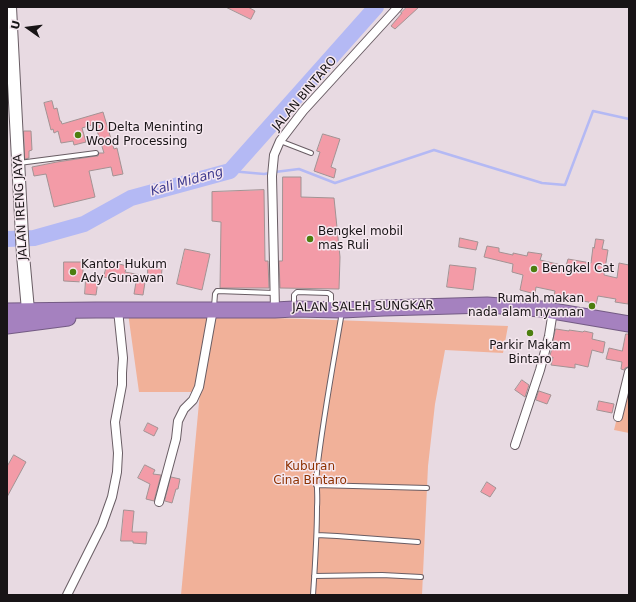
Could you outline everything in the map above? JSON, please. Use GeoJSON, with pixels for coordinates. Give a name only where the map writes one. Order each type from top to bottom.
{"type":"FeatureCollection","features":[{"type":"Feature","properties":{"kind":"highway","name":"JALAN SALEH SUNGKAR"},"geometry":{"type":"LineString","coordinates":[[7,311],[213,309],[337,310],[487,305],[553,311],[629,324]]}},
{"type":"Feature","properties":{"kind":"highway","name":"JALAN SALEH SUNGKAR"},"geometry":{"type":"LineString","coordinates":[[7,326],[69,318],[96,310]]}},
{"type":"Feature","properties":{"kind":"street","name":"JALAN IRENG JAYA"},"geometry":{"type":"LineString","coordinates":[[10,7],[23,255],[28,310]]}},
{"type":"Feature","properties":{"kind":"street","name":"JALAN BINTARO"},"geometry":{"type":"LineString","coordinates":[[275,310],[272,176],[274,155],[280,142],[303,111],[398,7]]}},
{"type":"Feature","properties":{"kind":"street"},"geometry":{"type":"LineString","coordinates":[[159,502],[174,445],[178,422],[184,409],[193,400],[199,387],[213,309]]}},
{"type":"Feature","properties":{"kind":"street"},"geometry":{"type":"LineString","coordinates":[[67,595],[102,525],[112,497],[117,472],[118,453],[115,422],[122,385],[123,358],[118,310]]}},
{"type":"Feature","properties":{"kind":"street"},"geometry":{"type":"LineString","coordinates":[[515,445],[540,370],[549,336],[553,311]]}},
{"type":"Feature","properties":{"kind":"street"},"geometry":{"type":"LineString","coordinates":[[618,417],[629,372]]}},
{"type":"Feature","properties":{"kind":"lane"},"geometry":{"type":"LineString","coordinates":[[280,142],[312,153]]}},
{"type":"Feature","properties":{"kind":"lane"},"geometry":{"type":"LineString","coordinates":[[18,163],[96,153]]}},
{"type":"Feature","properties":{"kind":"lane"},"geometry":{"type":"LineString","coordinates":[[213,309],[215,294],[217,291],[274,294]]}},
{"type":"Feature","properties":{"kind":"lane"},"geometry":{"type":"LineString","coordinates":[[313,595],[317,535],[318,495],[316,485],[337,310]]}},
{"type":"Feature","properties":{"kind":"lane"},"geometry":{"type":"LineString","coordinates":[[316,485],[427,488]]}},
{"type":"Feature","properties":{"kind":"lane"},"geometry":{"type":"LineString","coordinates":[[317,535],[418,542]]}},
{"type":"Feature","properties":{"kind":"lane"},"geometry":{"type":"LineString","coordinates":[[314,576],[382,575],[421,577]]}},
{"type":"Feature","properties":{"kind":"green space","name":"Kuburan Cina Bintaro"},"geometry":{"type":"Polygon","coordinates":[[[128,313],[508,326],[503,353],[445,350],[435,404],[428,466],[422,595],[181,595],[200,392],[139,392],[128,313]]]}},
{"type":"Feature","properties":{"kind":"green space"},"geometry":{"type":"Polygon","coordinates":[[[625,386],[629,387],[629,433],[614,430],[625,386]]]}},
{"type":"Feature","properties":{"kind":"building"},"geometry":{"type":"Polygon","coordinates":[[[226,7],[248,7],[255,11],[251,19],[226,7]]]}},
{"type":"Feature","properties":{"kind":"building"},"geometry":{"type":"Polygon","coordinates":[[[407,7],[419,7],[395,29],[391,26],[407,7]]]}},
{"type":"Feature","properties":{"kind":"building"},"geometry":{"type":"Polygon","coordinates":[[[52,101],[54,109],[57,108],[62,124],[103,112],[114,149],[117,148],[123,174],[113,176],[111,167],[89,171],[95,197],[54,207],[46,174],[34,176],[32,167],[98,156],[99,153],[104,153],[95,124],[82,128],[86,142],[74,145],[73,141],[61,143],[58,131],[54,133],[53,129],[51,130],[44,103],[52,101]]]}},
{"type":"Feature","properties":{"kind":"building"},"geometry":{"type":"Polygon","coordinates":[[[24,131],[31,131],[32,150],[29,151],[29,158],[25,159],[24,131]]]}},
{"type":"Feature","properties":{"kind":"building"},"geometry":{"type":"Polygon","coordinates":[[[323,134],[340,139],[331,167],[336,169],[334,178],[314,171],[320,152],[317,151],[323,134]]]}},
{"type":"Feature","properties":{"kind":"building","name":"Bengkel mobil mas Ruli"},"geometry":{"type":"Polygon","coordinates":[[[283,177],[301,177],[301,197],[334,198],[340,257],[339,289],[280,288],[279,261],[282,261],[283,177]]]}},
{"type":"Feature","properties":{"kind":"building"},"geometry":{"type":"Polygon","coordinates":[[[264,190],[265,261],[268,261],[269,288],[220,288],[221,222],[212,221],[212,192],[264,190]]]}},
{"type":"Feature","properties":{"kind":"building"},"geometry":{"type":"Polygon","coordinates":[[[460,238],[478,242],[476,250],[459,247],[460,238]]]}},
{"type":"Feature","properties":{"kind":"building"},"geometry":{"type":"Polygon","coordinates":[[[596,239],[604,240],[602,249],[608,250],[604,275],[617,278],[619,263],[629,265],[628,304],[615,302],[616,299],[598,296],[595,309],[588,308],[589,302],[574,300],[574,302],[562,299],[562,297],[554,295],[555,291],[536,287],[535,294],[520,290],[523,275],[512,272],[513,264],[484,257],[487,246],[499,248],[499,252],[513,255],[513,253],[527,256],[528,252],[542,254],[540,260],[566,266],[568,259],[591,263],[593,247],[594,248],[596,239]]]}},
{"type":"Feature","properties":{"kind":"building"},"geometry":{"type":"Polygon","coordinates":[[[185,249],[210,254],[202,290],[177,284],[185,249]]]}},
{"type":"Feature","properties":{"kind":"building"},"geometry":{"type":"Polygon","coordinates":[[[108,261],[127,266],[125,272],[146,276],[143,295],[134,294],[136,282],[123,280],[123,282],[104,277],[108,261]]]}},
{"type":"Feature","properties":{"kind":"building"},"geometry":{"type":"Polygon","coordinates":[[[64,262],[83,262],[83,282],[64,281],[64,262]]]}},
{"type":"Feature","properties":{"kind":"building"},"geometry":{"type":"Polygon","coordinates":[[[450,265],[476,268],[473,290],[447,287],[450,265]]]}},
{"type":"Feature","properties":{"kind":"building"},"geometry":{"type":"Polygon","coordinates":[[[148,268],[162,269],[161,279],[148,279],[148,268]]]}},
{"type":"Feature","properties":{"kind":"building"},"geometry":{"type":"Polygon","coordinates":[[[86,280],[98,281],[96,295],[85,294],[86,280]]]}},
{"type":"Feature","properties":{"kind":"building"},"geometry":{"type":"Polygon","coordinates":[[[556,329],[593,333],[592,339],[605,342],[603,353],[592,350],[588,367],[575,364],[575,368],[551,365],[553,357],[549,359],[556,329]]]}},
{"type":"Feature","properties":{"kind":"building"},"geometry":{"type":"Polygon","coordinates":[[[626,334],[629,334],[629,364],[624,370],[621,369],[622,362],[606,359],[609,348],[622,351],[626,334]]]}},
{"type":"Feature","properties":{"kind":"building"},"geometry":{"type":"Polygon","coordinates":[[[522,380],[529,385],[525,397],[515,390],[522,380]]]}},
{"type":"Feature","properties":{"kind":"building"},"geometry":{"type":"Polygon","coordinates":[[[539,391],[551,395],[547,404],[536,400],[539,391]]]}},
{"type":"Feature","properties":{"kind":"building"},"geometry":{"type":"Polygon","coordinates":[[[599,401],[614,404],[612,413],[597,410],[599,401]]]}},
{"type":"Feature","properties":{"kind":"building"},"geometry":{"type":"Polygon","coordinates":[[[148,423],[158,428],[154,436],[144,431],[148,423]]]}},
{"type":"Feature","properties":{"kind":"building"},"geometry":{"type":"Polygon","coordinates":[[[14,455],[26,462],[7,497],[7,467],[14,455]]]}},
{"type":"Feature","properties":{"kind":"building"},"geometry":{"type":"Polygon","coordinates":[[[145,465],[155,470],[153,474],[161,475],[154,501],[146,499],[150,484],[138,478],[145,465]]]}},
{"type":"Feature","properties":{"kind":"building"},"geometry":{"type":"Polygon","coordinates":[[[171,477],[180,479],[178,489],[176,489],[172,503],[165,501],[171,477]]]}},
{"type":"Feature","properties":{"kind":"building"},"geometry":{"type":"Polygon","coordinates":[[[487,482],[496,488],[490,497],[481,492],[487,482]]]}},
{"type":"Feature","properties":{"kind":"building"},"geometry":{"type":"Polygon","coordinates":[[[124,510],[134,511],[132,532],[147,532],[146,544],[133,543],[133,541],[121,541],[124,510]]]}},
{"type":"Feature","properties":{"kind":"waterway","name":"Kali Midang"},"geometry":{"type":"LineString","coordinates":[[7,239],[34,238],[84,224],[131,198],[230,171],[376,7]]}},
{"type":"Feature","properties":{"kind":"waterway"},"geometry":{"type":"LineString","coordinates":[[275,172],[299,169],[335,183],[434,150],[542,183],[565,185],[593,111],[629,119]]}},
{"type":"Feature","properties":{"kind":"waterway"},"geometry":{"type":"LineString","coordinates":[[230,171],[264,174],[270,173]]}},
{"type":"Feature","properties":{"kind":"place","name":"UD Delta Meninting Wood Processing"},"geometry":{"type":"Point","coordinates":[78,135]}},
{"type":"Feature","properties":{"kind":"place","name":"Bengkel mobil mas Ruli"},"geometry":{"type":"Point","coordinates":[310,239]}},
{"type":"Feature","properties":{"kind":"place","name":"Bengkel Cat"},"geometry":{"type":"Point","coordinates":[534,269]}},
{"type":"Feature","properties":{"kind":"place","name":"Kantor Hukum Ady Gunawan"},"geometry":{"type":"Point","coordinates":[73,272]}},
{"type":"Feature","properties":{"kind":"place","name":"Rumah makan nada alam nyaman"},"geometry":{"type":"Point","coordinates":[592,306]}},
{"type":"Feature","properties":{"kind":"place","name":"Parkir Makam Bintaro"},"geometry":{"type":"Point","coordinates":[530,333]}}]}
